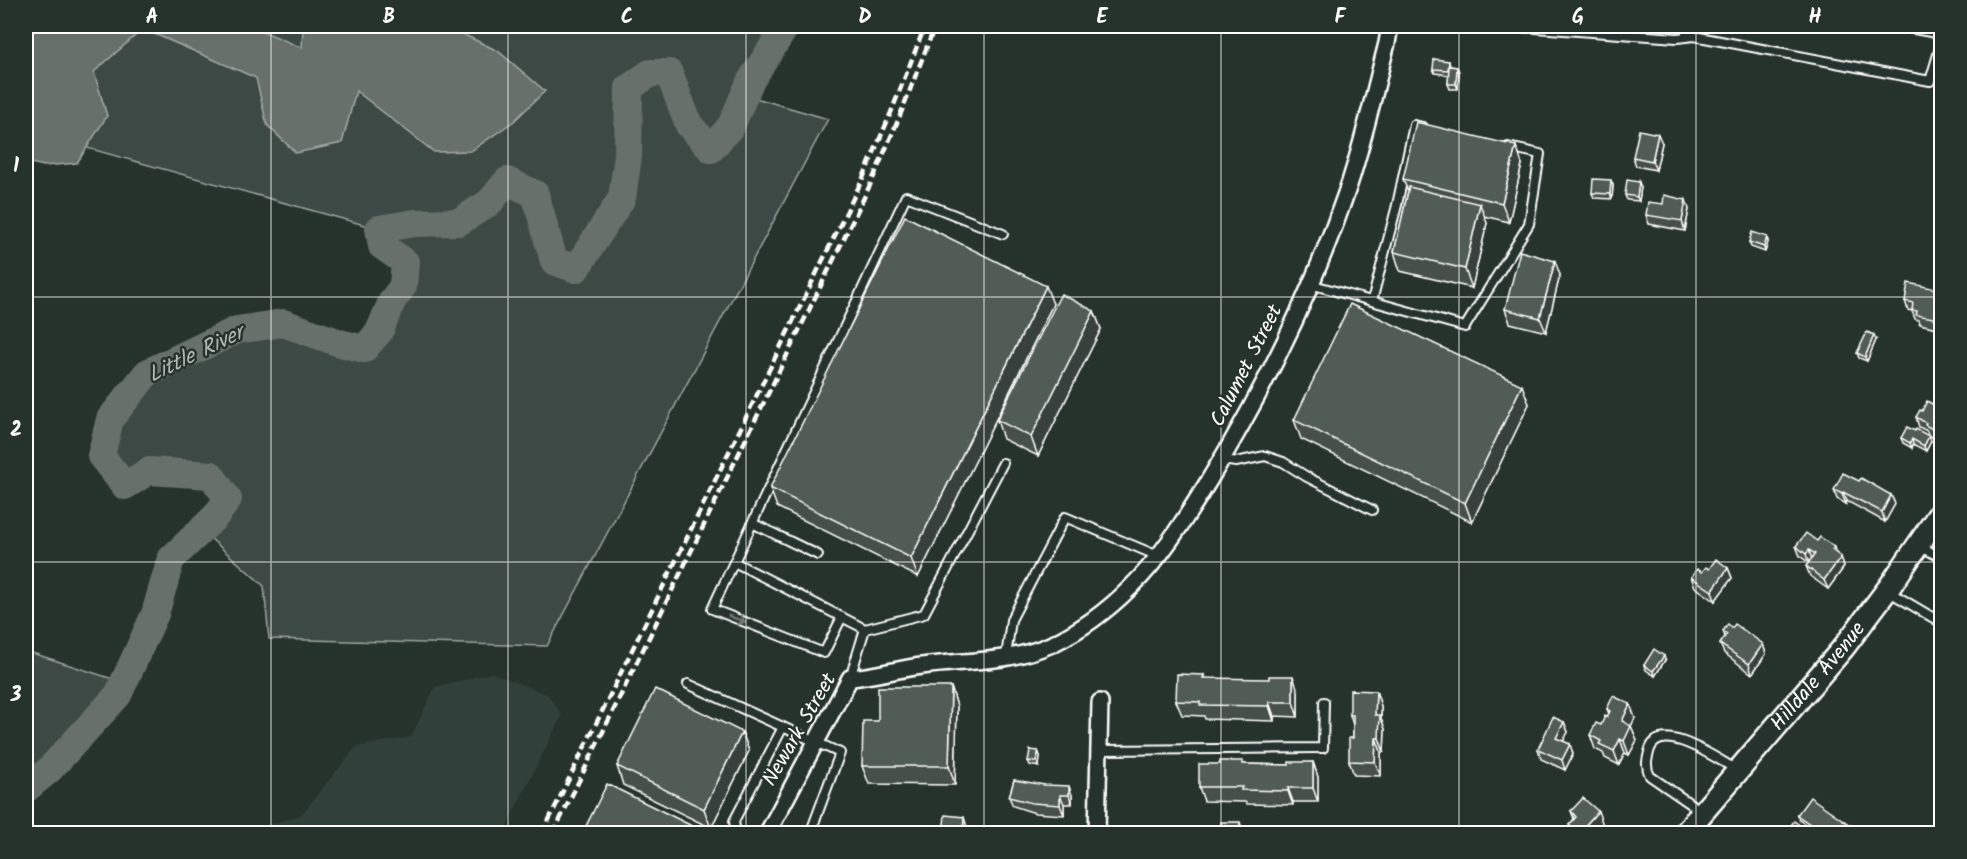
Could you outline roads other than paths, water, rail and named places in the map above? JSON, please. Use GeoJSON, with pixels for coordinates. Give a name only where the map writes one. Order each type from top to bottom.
{"type":"FeatureCollection","features":[{"type":"Feature","properties":{"kind":"main road","name":"Hilldale Avenue"},"geometry":{"type":"LineString","coordinates":[[1684,834],[1844,647],[1887,590],[1941,510]]}},
{"type":"Feature","properties":{"kind":"street","name":"Calumet Street"},"geometry":{"type":"LineString","coordinates":[[1030,654],[1083,627],[1131,588],[1158,556],[1190,510],[1237,435],[1310,284],[1349,183],[1390,26]]}},
{"type":"Feature","properties":{"kind":"street","name":"Newark Street"},"geometry":{"type":"LineString","coordinates":[[767,834],[850,678],[867,677],[922,666],[1006,659],[1030,654]]}},
{"type":"Feature","properties":{"kind":"street"},"geometry":{"type":"LineString","coordinates":[[1097,834],[1100,702]]}},
{"type":"Feature","properties":{"kind":"lane"},"geometry":{"type":"LineString","coordinates":[[1505,26],[1677,38],[1694,36],[1930,81],[1941,41]]}},
{"type":"Feature","properties":{"kind":"lane"},"geometry":{"type":"LineString","coordinates":[[1685,37],[1688,26]]}},
{"type":"Feature","properties":{"kind":"lane"},"geometry":{"type":"LineString","coordinates":[[1897,26],[1941,34]]}},
{"type":"Feature","properties":{"kind":"lane"},"geometry":{"type":"LineString","coordinates":[[1372,302],[1397,205],[1414,125],[1437,130]]}},
{"type":"Feature","properties":{"kind":"lane"},"geometry":{"type":"LineString","coordinates":[[1310,284],[1465,327],[1529,224],[1540,154],[1494,144]]}},
{"type":"Feature","properties":{"kind":"lane"},"geometry":{"type":"LineString","coordinates":[[842,617],[824,653],[712,609],[906,196],[1003,234]]}},
{"type":"Feature","properties":{"kind":"lane"},"geometry":{"type":"LineString","coordinates":[[1221,460],[1236,462],[1266,456],[1283,462],[1307,477],[1372,510]]}},
{"type":"Feature","properties":{"kind":"lane"},"geometry":{"type":"LineString","coordinates":[[734,562],[865,629],[924,614],[1003,463]]}},
{"type":"Feature","properties":{"kind":"lane"},"geometry":{"type":"LineString","coordinates":[[1006,659],[1011,620],[1065,517],[1158,556]]}},
{"type":"Feature","properties":{"kind":"lane"},"geometry":{"type":"LineString","coordinates":[[752,523],[818,555]]}},
{"type":"Feature","properties":{"kind":"lane"},"geometry":{"type":"LineString","coordinates":[[1918,545],[1941,558]]}},
{"type":"Feature","properties":{"kind":"lane"},"geometry":{"type":"LineString","coordinates":[[1887,590],[1941,623]]}},
{"type":"Feature","properties":{"kind":"lane"},"geometry":{"type":"LineString","coordinates":[[850,678],[865,629]]}},
{"type":"Feature","properties":{"kind":"lane"},"geometry":{"type":"LineString","coordinates":[[688,684],[840,753],[810,834]]}},
{"type":"Feature","properties":{"kind":"lane"},"geometry":{"type":"LineString","coordinates":[[1099,750],[1323,748],[1324,702]]}},
{"type":"Feature","properties":{"kind":"lane"},"geometry":{"type":"LineString","coordinates":[[736,834],[734,821],[783,728]]}},
{"type":"Feature","properties":{"kind":"lane"},"geometry":{"type":"LineString","coordinates":[[1703,812],[1650,776],[1646,769],[1647,758],[1656,739],[1662,737],[1684,741],[1738,771]]}},
{"type":"Feature","properties":{"kind":"waterway","name":"Little River"},"geometry":{"type":"LineString","coordinates":[[26,789],[49,770],[118,695],[155,614],[171,559],[215,517],[228,499],[211,475],[149,471],[125,486],[101,456],[110,419],[147,373],[237,330],[283,323],[364,349],[379,332],[392,301],[403,286],[405,262],[382,246],[379,229],[415,223],[459,222],[490,202],[507,181],[535,194],[554,261],[576,269],[622,198],[628,156],[629,88],[650,73],[669,73],[689,125],[711,149],[731,126],[750,82],[786,26]]}},
{"type":"Feature","properties":{"kind":"railway"},"geometry":{"type":"LineString","coordinates":[[542,834],[863,178],[925,26]]}},
{"type":"Feature","properties":{"kind":"railway"},"geometry":{"type":"LineString","coordinates":[[553,834],[872,181],[935,26]]}}]}
